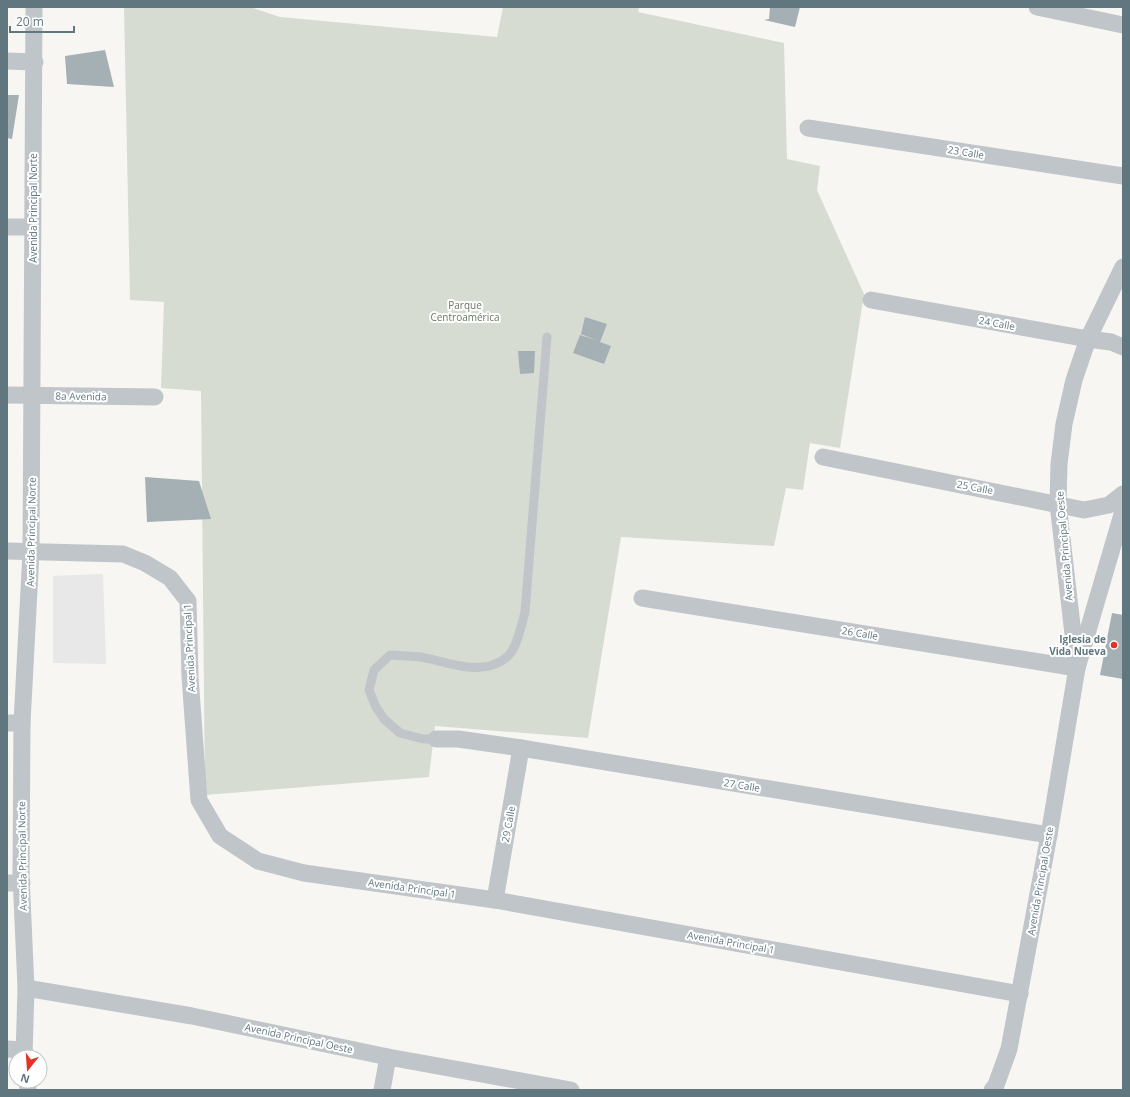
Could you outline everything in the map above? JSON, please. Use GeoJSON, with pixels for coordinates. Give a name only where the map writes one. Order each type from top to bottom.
{"type":"FeatureCollection","features":[{"type":"Feature","properties":{"kind":"street","name":"Avenida Principal Norte"},"geometry":{"type":"LineString","coordinates":[[18,1049],[26,988],[14,883],[15,723],[31,552],[33,395],[32,227],[35,62],[34,7]]}},
{"type":"Feature","properties":{"kind":"street"},"geometry":{"type":"LineString","coordinates":[[1037,7],[1123,24]]}},
{"type":"Feature","properties":{"kind":"street"},"geometry":{"type":"LineString","coordinates":[[7,61],[35,62]]}},
{"type":"Feature","properties":{"kind":"street","name":"23 Calle"},"geometry":{"type":"LineString","coordinates":[[808,128],[1123,176]]}},
{"type":"Feature","properties":{"kind":"street"},"geometry":{"type":"LineString","coordinates":[[7,227],[32,227]]}},
{"type":"Feature","properties":{"kind":"street","name":"Avenida Principal Oeste"},"geometry":{"type":"LineString","coordinates":[[1077,668],[1058,504],[1059,464],[1064,424],[1074,380],[1088,339],[1123,267]]}},
{"type":"Feature","properties":{"kind":"street","name":"24 Calle"},"geometry":{"type":"LineString","coordinates":[[871,300],[1112,342],[1123,347]]}},
{"type":"Feature","properties":{"kind":"street","name":"8a Avenida"},"geometry":{"type":"LineString","coordinates":[[7,395],[155,397]]}},
{"type":"Feature","properties":{"kind":"street","name":"25 Calle"},"geometry":{"type":"LineString","coordinates":[[823,457],[1084,510],[1109,505],[1123,494]]}},
{"type":"Feature","properties":{"kind":"street","name":"Avenida Principal Oeste"},"geometry":{"type":"LineString","coordinates":[[992,1090],[996,1086],[1009,1049],[1077,668],[1123,511]]}},
{"type":"Feature","properties":{"kind":"street","name":"Avenida Principal 1"},"geometry":{"type":"LineString","coordinates":[[7,551],[123,554],[145,563],[170,578],[188,601],[190,677],[199,800],[220,836],[258,860],[304,873],[495,900],[1020,994]]}},
{"type":"Feature","properties":{"kind":"street","name":"26 Calle"},"geometry":{"type":"LineString","coordinates":[[642,598],[1077,668]]}},
{"type":"Feature","properties":{"kind":"street","name":"27 Calle"},"geometry":{"type":"LineString","coordinates":[[436,739],[458,739],[521,748],[1048,835]]}},
{"type":"Feature","properties":{"kind":"street","name":"29 Calle"},"geometry":{"type":"LineString","coordinates":[[495,900],[521,748]]}},
{"type":"Feature","properties":{"kind":"street","name":"Avenida Principal Oeste"},"geometry":{"type":"LineString","coordinates":[[26,988],[192,1016],[388,1057],[548,1088],[571,1090]]}},
{"type":"Feature","properties":{"kind":"street"},"geometry":{"type":"LineString","coordinates":[[382,1090],[388,1057]]}},
{"type":"Feature","properties":{"kind":"lane"},"geometry":{"type":"LineString","coordinates":[[436,739],[423,739],[400,733],[384,718],[376,707],[369,690],[374,670],[390,655],[420,657],[466,667],[490,667],[508,657],[519,636],[525,612],[547,337]]}},
{"type":"Feature","properties":{"kind":"shaded area"},"geometry":{"type":"Polygon","coordinates":[[[103,574],[106,664],[53,663],[53,576],[103,574]]]}},
{"type":"Feature","properties":{"kind":"green space","name":"Parque Centroamérica"},"geometry":{"type":"Polygon","coordinates":[[[124,7],[250,7],[280,17],[497,37],[503,7],[639,7],[638,12],[784,43],[787,159],[820,166],[817,190],[864,294],[840,448],[810,443],[803,490],[786,488],[774,546],[621,537],[588,738],[435,726],[429,777],[205,795],[201,391],[161,388],[164,302],[130,300],[124,7]]]}},
{"type":"Feature","properties":{"kind":"building"},"geometry":{"type":"Polygon","coordinates":[[[770,7],[800,7],[795,27],[764,20],[769,19],[770,7]]]}},
{"type":"Feature","properties":{"kind":"building"},"geometry":{"type":"Polygon","coordinates":[[[105,50],[114,87],[67,84],[65,56],[105,50]]]}},
{"type":"Feature","properties":{"kind":"building"},"geometry":{"type":"Polygon","coordinates":[[[7,95],[19,95],[12,139],[7,138],[7,95]]]}},
{"type":"Feature","properties":{"kind":"building"},"geometry":{"type":"Polygon","coordinates":[[[585,317],[607,324],[600,342],[611,346],[604,364],[573,353],[580,335],[596,340],[581,334],[585,317]]]}},
{"type":"Feature","properties":{"kind":"building"},"geometry":{"type":"Polygon","coordinates":[[[518,351],[535,351],[534,373],[520,374],[518,351]]]}},
{"type":"Feature","properties":{"kind":"building"},"geometry":{"type":"Polygon","coordinates":[[[145,477],[199,481],[211,519],[147,522],[145,477]]]}},
{"type":"Feature","properties":{"kind":"building","name":"Iglesia de Vida Nueva"},"geometry":{"type":"Polygon","coordinates":[[[1112,613],[1123,615],[1123,679],[1100,675],[1112,613]]]}},
{"type":"Feature","properties":{"kind":"place","name":"Iglesia de Vida Nueva"},"geometry":{"type":"Point","coordinates":[1114,645]}}]}
